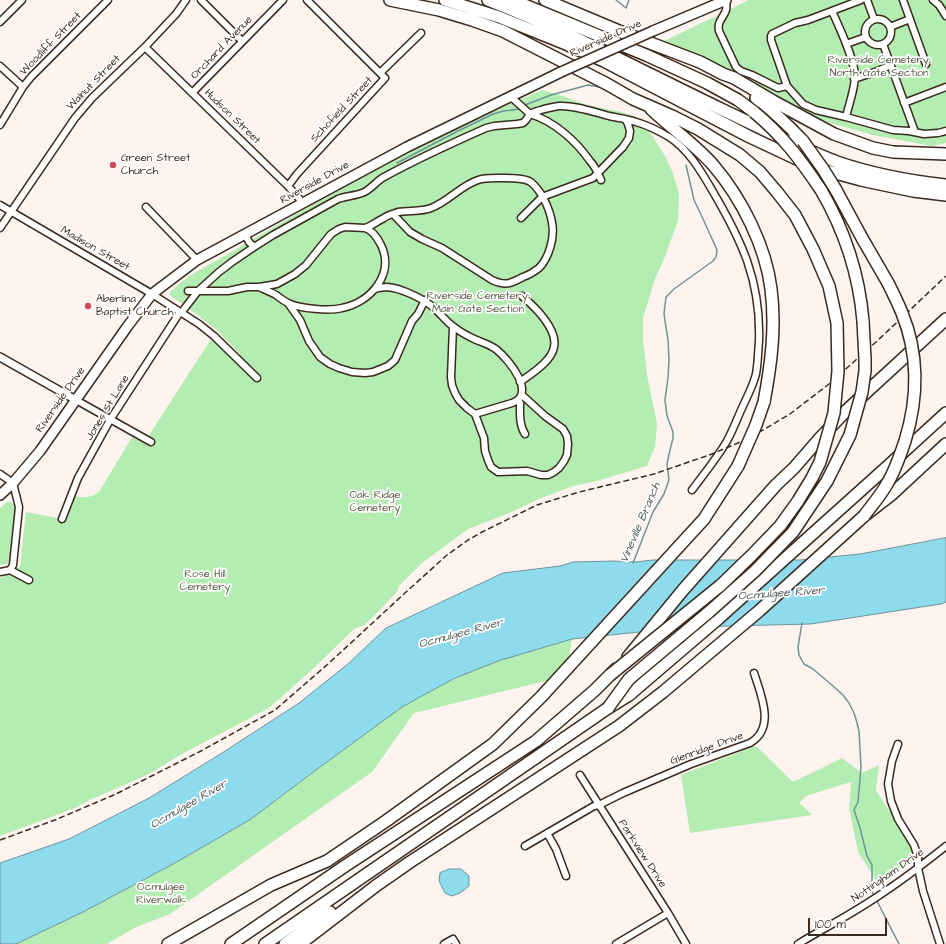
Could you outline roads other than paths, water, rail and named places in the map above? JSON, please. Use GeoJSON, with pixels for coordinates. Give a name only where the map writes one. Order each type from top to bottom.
{"type":"FeatureCollection","features":[{"type":"Feature","properties":{"kind":"highway"},"geometry":{"type":"LineString","coordinates":[[390,0],[439,10],[503,31],[600,80],[633,99],[698,129],[740,155],[760,172],[795,215],[813,249],[829,286],[837,323],[838,372],[834,413],[820,462],[812,478],[780,526],[746,561],[721,585],[610,675]]}},
{"type":"Feature","properties":{"kind":"highway"},"geometry":{"type":"LineString","coordinates":[[446,0],[473,8],[566,44],[750,137],[812,166],[861,180],[913,191],[946,195]]}},
{"type":"Feature","properties":{"kind":"highway"},"geometry":{"type":"LineString","coordinates":[[488,0],[562,31],[800,147],[853,167],[890,177],[946,185]]}},
{"type":"Feature","properties":{"kind":"highway"},"geometry":{"type":"LineString","coordinates":[[507,0],[522,4],[653,58],[706,82],[738,100],[754,112],[775,131],[792,150],[806,168],[828,202],[850,254],[857,281],[863,321],[865,372],[862,392],[850,435],[827,481],[793,532],[755,571],[629,679],[608,708]]}},
{"type":"Feature","properties":{"kind":"highway"},"geometry":{"type":"LineString","coordinates":[[545,0],[619,31],[700,62],[734,78],[772,101],[834,134],[873,148],[893,152],[946,154]]}},
{"type":"Feature","properties":{"kind":"highway"},"geometry":{"type":"LineString","coordinates":[[723,74],[776,115],[791,128],[803,142],[836,190],[888,283],[903,314],[914,358],[914,402],[910,423],[899,458],[888,483],[864,516]]}},
{"type":"Feature","properties":{"kind":"highway"},"geometry":{"type":"LineString","coordinates":[[168,944],[271,885],[327,861],[386,821],[493,744],[541,697],[704,518],[738,466],[756,425],[764,402],[772,354],[773,316],[768,274],[763,255],[755,235],[744,211],[731,189],[713,166],[646,105]]}},
{"type":"Feature","properties":{"kind":"highway"},"geometry":{"type":"LineString","coordinates":[[231,944],[345,866],[536,741],[595,690],[635,648],[756,509],[847,410],[946,319]]}},
{"type":"Feature","properties":{"kind":"highway"},"geometry":{"type":"LineString","coordinates":[[265,944],[629,695],[695,639],[946,413]]}},
{"type":"Feature","properties":{"kind":"highway"},"geometry":{"type":"LineString","coordinates":[[300,944],[377,885],[619,726],[663,692],[753,616],[864,516],[891,495],[946,444]]}},
{"type":"Feature","properties":{"kind":"highway"},"geometry":{"type":"LineString","coordinates":[[286,944],[355,894],[377,885]]}},
{"type":"Feature","properties":{"kind":"main road","name":"Riverside Drive"},"geometry":{"type":"LineString","coordinates":[[0,495],[13,483],[40,451],[152,294],[197,260],[246,234],[270,229],[303,203],[407,147],[510,96],[653,31],[707,3],[726,0]]}},
{"type":"Feature","properties":{"kind":"street"},"geometry":{"type":"LineString","coordinates":[[0,22],[22,0]]}},
{"type":"Feature","properties":{"kind":"street","name":"Woodliff Street"},"geometry":{"type":"LineString","coordinates":[[0,125],[23,87],[31,77],[108,0]]}},
{"type":"Feature","properties":{"kind":"street","name":"Walnut Street"},"geometry":{"type":"LineString","coordinates":[[0,228],[75,118],[92,98],[176,14],[186,0]]}},
{"type":"Feature","properties":{"kind":"street"},"geometry":{"type":"LineString","coordinates":[[201,0],[242,41]]}},
{"type":"Feature","properties":{"kind":"street","name":"Orchard Avenue"},"geometry":{"type":"LineString","coordinates":[[192,93],[283,0]]}},
{"type":"Feature","properties":{"kind":"street"},"geometry":{"type":"LineString","coordinates":[[307,0],[380,73]]}},
{"type":"Feature","properties":{"kind":"street"},"geometry":{"type":"LineString","coordinates":[[726,0],[726,8],[718,27],[736,67],[741,71],[778,88],[787,86]]}},
{"type":"Feature","properties":{"kind":"street"},"geometry":{"type":"LineString","coordinates":[[861,0],[808,20],[795,23],[772,34],[771,40],[787,86],[803,104],[816,110],[893,130],[924,134],[946,131]]}},
{"type":"Feature","properties":{"kind":"street"},"geometry":{"type":"LineString","coordinates":[[867,0],[874,19]]}},
{"type":"Feature","properties":{"kind":"street"},"geometry":{"type":"LineString","coordinates":[[903,0],[926,64]]}},
{"type":"Feature","properties":{"kind":"street"},"geometry":{"type":"LineString","coordinates":[[933,0],[939,5],[946,16]]}},
{"type":"Feature","properties":{"kind":"street"},"geometry":{"type":"LineString","coordinates":[[832,11],[854,67],[854,91],[846,117]]}},
{"type":"Feature","properties":{"kind":"street"},"geometry":{"type":"LineString","coordinates":[[874,19],[885,21],[890,27],[889,38],[883,44],[875,45],[866,37],[865,28],[870,21],[874,19]]}},
{"type":"Feature","properties":{"kind":"street"},"geometry":{"type":"LineString","coordinates":[[890,27],[910,19]]}},
{"type":"Feature","properties":{"kind":"street","name":"Schofield Street"},"geometry":{"type":"LineString","coordinates":[[288,186],[307,162],[385,78],[380,73],[421,33]]}},
{"type":"Feature","properties":{"kind":"street"},"geometry":{"type":"LineString","coordinates":[[846,44],[866,37]]}},
{"type":"Feature","properties":{"kind":"street"},"geometry":{"type":"LineString","coordinates":[[883,44],[914,132]]}},
{"type":"Feature","properties":{"kind":"street","name":"Hudson Street"},"geometry":{"type":"LineString","coordinates":[[145,46],[288,186],[303,203]]}},
{"type":"Feature","properties":{"kind":"street"},"geometry":{"type":"LineString","coordinates":[[854,79],[890,65]]}},
{"type":"Feature","properties":{"kind":"street"},"geometry":{"type":"LineString","coordinates":[[0,66],[23,87]]}},
{"type":"Feature","properties":{"kind":"street"},"geometry":{"type":"LineString","coordinates":[[904,103],[946,87]]}},
{"type":"Feature","properties":{"kind":"street"},"geometry":{"type":"LineString","coordinates":[[510,96],[530,114],[541,118],[565,134],[592,162],[601,180]]}},
{"type":"Feature","properties":{"kind":"street","name":"Jones St Lane"},"geometry":{"type":"LineString","coordinates":[[62,519],[78,478],[110,420],[180,312],[198,291],[219,272],[254,246],[270,229],[338,198],[355,196],[364,193],[381,178],[434,151],[486,128],[517,124],[526,120],[533,112],[558,106],[566,106],[635,121],[669,137],[681,147],[694,162],[720,204],[740,241],[750,266],[757,295],[759,315],[757,364],[753,383],[728,440],[692,490]]}},
{"type":"Feature","properties":{"kind":"street"},"geometry":{"type":"LineString","coordinates":[[521,218],[542,197],[593,178],[623,147],[629,138],[630,131],[625,120]]}},
{"type":"Feature","properties":{"kind":"street"},"geometry":{"type":"LineString","coordinates":[[365,228],[384,217],[393,214],[408,210],[431,208],[469,184],[484,179],[509,178],[525,180],[534,184],[550,215],[553,231],[547,256],[543,262],[534,271],[520,279],[506,284],[492,280],[442,248],[410,232],[393,214]]}},
{"type":"Feature","properties":{"kind":"street","name":"Madison Street"},"geometry":{"type":"LineString","coordinates":[[0,205],[152,294],[199,324],[214,336],[257,378]]}},
{"type":"Feature","properties":{"kind":"street"},"geometry":{"type":"LineString","coordinates":[[146,207],[197,260]]}},
{"type":"Feature","properties":{"kind":"street"},"geometry":{"type":"LineString","coordinates":[[188,291],[228,291],[247,287],[259,288],[277,284],[295,274],[306,265],[331,234],[345,227],[365,228],[370,230],[379,240],[385,254],[384,274],[379,284],[363,299],[342,308],[328,310],[307,308],[288,303],[259,288]]}},
{"type":"Feature","properties":{"kind":"street"},"geometry":{"type":"LineString","coordinates":[[246,234],[249,242],[254,246]]}},
{"type":"Feature","properties":{"kind":"street"},"geometry":{"type":"LineString","coordinates":[[383,277],[384,283],[388,287]]}},
{"type":"Feature","properties":{"kind":"street"},"geometry":{"type":"LineString","coordinates":[[275,295],[277,284]]}},
{"type":"Feature","properties":{"kind":"street"},"geometry":{"type":"LineString","coordinates":[[375,289],[388,287],[406,292],[425,300],[453,327],[496,350],[508,362],[520,382],[522,388],[520,397],[521,423],[525,434]]}},
{"type":"Feature","properties":{"kind":"street"},"geometry":{"type":"LineString","coordinates":[[520,382],[539,368],[554,348],[552,332],[546,322],[532,305],[522,296]]}},
{"type":"Feature","properties":{"kind":"street"},"geometry":{"type":"LineString","coordinates":[[288,303],[300,320],[309,341],[320,357],[339,368],[352,372],[365,373],[373,372],[388,366],[395,360],[412,321],[418,314],[425,300]]}},
{"type":"Feature","properties":{"kind":"street"},"geometry":{"type":"LineString","coordinates":[[300,320],[307,308]]}},
{"type":"Feature","properties":{"kind":"street"},"geometry":{"type":"LineString","coordinates":[[453,327],[451,377],[454,393],[459,400],[475,414],[484,438],[486,455],[492,467],[498,472],[527,472],[548,475],[559,468],[564,461],[568,449],[567,436],[563,429],[520,397]]}},
{"type":"Feature","properties":{"kind":"street"},"geometry":{"type":"LineString","coordinates":[[0,357],[151,442]]}},
{"type":"Feature","properties":{"kind":"street"},"geometry":{"type":"LineString","coordinates":[[475,414],[488,409],[512,404],[520,397]]}},
{"type":"Feature","properties":{"kind":"street"},"geometry":{"type":"LineString","coordinates":[[0,474],[13,483],[19,507],[13,564],[10,570]]}},
{"type":"Feature","properties":{"kind":"street"},"geometry":{"type":"LineString","coordinates":[[0,572],[10,570],[29,580]]}},
{"type":"Feature","properties":{"kind":"street","name":"Glenridge Drive"},"geometry":{"type":"LineString","coordinates":[[525,846],[594,806],[659,777],[757,740],[764,728],[765,720],[762,695],[754,673]]}},
{"type":"Feature","properties":{"kind":"street"},"geometry":{"type":"LineString","coordinates":[[898,744],[892,761],[888,784],[891,801],[898,819],[914,845],[918,857],[918,868],[923,891],[940,944]]}},
{"type":"Feature","properties":{"kind":"street","name":"Parkview Drive"},"geometry":{"type":"LineString","coordinates":[[580,775],[668,913],[686,944]]}},
{"type":"Feature","properties":{"kind":"street"},"geometry":{"type":"LineString","coordinates":[[547,833],[556,849],[566,876]]}},
{"type":"Feature","properties":{"kind":"street","name":"Nottingham Drive"},"geometry":{"type":"LineString","coordinates":[[798,944],[872,900],[918,868],[946,846]]}},
{"type":"Feature","properties":{"kind":"street"},"geometry":{"type":"LineString","coordinates":[[616,944],[668,913]]}},
{"type":"Feature","properties":{"kind":"street"},"geometry":{"type":"LineString","coordinates":[[444,944],[453,939],[456,944]]}},
{"type":"Feature","properties":{"kind":"water","name":"Ocmulgee River"},"geometry":{"type":"Polygon","coordinates":[[[946,538],[946,602],[941,604],[811,624],[688,627],[572,639],[498,661],[453,679],[402,707],[251,819],[175,863],[83,912],[16,944],[0,944],[0,863],[69,839],[149,798],[299,703],[349,663],[386,628],[503,573],[560,566],[573,562],[636,562],[653,560],[800,560],[860,554],[946,538]]]}},
{"type":"Feature","properties":{"kind":"water"},"geometry":{"type":"Polygon","coordinates":[[[449,869],[461,869],[469,876],[469,886],[460,893],[452,896],[445,893],[439,881],[440,873],[449,869]]]}},
{"type":"Feature","properties":{"kind":"waterway","name":"Vineville Branch"},"geometry":{"type":"LineString","coordinates":[[616,0],[626,8],[629,0]]}},
{"type":"Feature","properties":{"kind":"waterway"},"geometry":{"type":"LineString","coordinates":[[525,105],[551,95],[588,85],[599,87]]}},
{"type":"Feature","properties":{"kind":"waterway"},"geometry":{"type":"LineString","coordinates":[[397,163],[493,114],[520,109]]}},
{"type":"Feature","properties":{"kind":"waterway","name":"Vineville Branch"},"geometry":{"type":"LineString","coordinates":[[633,563],[653,512],[664,494],[669,480],[667,464],[673,432],[667,416],[665,400],[669,360],[664,314],[666,297],[674,289],[713,261],[716,257],[717,250],[694,200],[686,165]]}},
{"type":"Feature","properties":{"kind":"waterway"},"geometry":{"type":"LineString","coordinates":[[802,623],[798,647],[799,655],[804,664],[813,669],[843,695],[849,703],[857,723],[859,731],[861,767],[858,802],[854,810],[867,856],[872,865],[872,891],[874,896]]}},
{"type":"Feature","properties":{"kind":"waterway"},"geometry":{"type":"LineString","coordinates":[[876,899],[899,944]]}},
{"type":"Feature","properties":{"kind":"railway"},"geometry":{"type":"LineString","coordinates":[[0,840],[55,820],[116,794],[201,751],[275,710],[328,664],[447,555],[482,532],[537,505],[579,492],[654,474],[712,454],[738,443],[790,414],[829,384],[946,276]]}},
{"type":"Feature","properties":{"kind":"place","name":"Green Street Church"},"geometry":{"type":"Point","coordinates":[113,165]}},
{"type":"Feature","properties":{"kind":"place","name":"Aberlina Baptist Church"},"geometry":{"type":"Point","coordinates":[88,306]}},
{"type":"Feature","properties":{"kind":"park label","name":"Riverside Cemetery: North Gate Section"},"geometry":{"type":"Point","coordinates":[879,67]}},
{"type":"Feature","properties":{"kind":"park label","name":"Riverside Cemetery: Main Gate Section"},"geometry":{"type":"Point","coordinates":[478,303]}},
{"type":"Feature","properties":{"kind":"park label","name":"Oak Ridge Cemetery"},"geometry":{"type":"Point","coordinates":[375,502]}},
{"type":"Feature","properties":{"kind":"park label","name":"Rose Hill Cemetery"},"geometry":{"type":"Point","coordinates":[205,581]}},
{"type":"Feature","properties":{"kind":"park label","name":"Ocmulgee Riverwalk"},"geometry":{"type":"Point","coordinates":[161,894]}}]}
